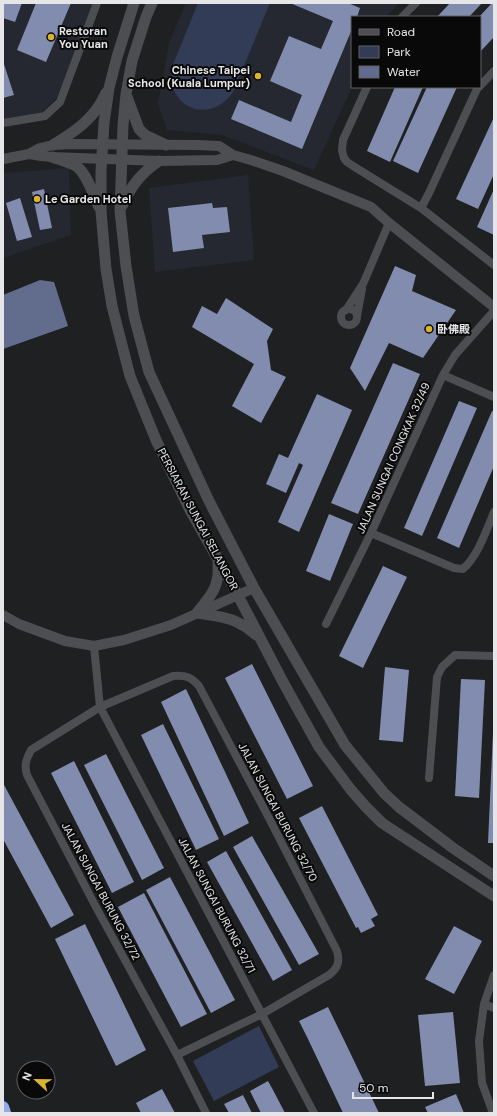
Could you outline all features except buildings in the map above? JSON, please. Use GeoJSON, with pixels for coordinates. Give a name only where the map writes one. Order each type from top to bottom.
{"type":"FeatureCollection","features":[{"type":"Feature","properties":{"kind":"highway"},"geometry":{"type":"LineString","coordinates":[[3,1108],[5,1113]]}},
{"type":"Feature","properties":{"kind":"main road","name":"PERSIARAN SUNGAI SELANGOR"},"geometry":{"type":"LineString","coordinates":[[134,3],[109,88],[104,124],[101,211],[106,269],[112,306],[130,376],[156,440],[190,510],[238,595],[319,747],[351,790],[382,823],[494,896]]}},
{"type":"Feature","properties":{"kind":"main road","name":"PERSIARAN SUNGAI SELANGOR"},"geometry":{"type":"LineString","coordinates":[[152,3],[132,61],[126,94],[122,125],[120,211],[126,266],[134,316],[149,372],[209,501],[254,588],[345,745],[375,783],[399,807],[453,848],[494,876]]}},
{"type":"Feature","properties":{"kind":"main road"},"geometry":{"type":"LineString","coordinates":[[52,145],[76,130],[87,120],[97,109],[109,88]]}},
{"type":"Feature","properties":{"kind":"main road"},"geometry":{"type":"LineString","coordinates":[[126,94],[139,129],[146,135],[166,145]]}},
{"type":"Feature","properties":{"kind":"main road"},"geometry":{"type":"LineString","coordinates":[[52,157],[77,166],[87,180],[101,211]]}},
{"type":"Feature","properties":{"kind":"main road"},"geometry":{"type":"LineString","coordinates":[[120,211],[134,183],[148,168],[159,161]]}},
{"type":"Feature","properties":{"kind":"main road"},"geometry":{"type":"LineString","coordinates":[[218,560],[218,579],[216,585],[197,613],[225,617],[239,622],[260,638]]}},
{"type":"Feature","properties":{"kind":"street"},"geometry":{"type":"LineString","coordinates":[[3,123],[45,116],[60,102],[97,3]]}},
{"type":"Feature","properties":{"kind":"street"},"geometry":{"type":"LineString","coordinates":[[403,16],[416,3]]}},
{"type":"Feature","properties":{"kind":"street"},"geometry":{"type":"LineString","coordinates":[[481,86],[494,71]]}},
{"type":"Feature","properties":{"kind":"street"},"geometry":{"type":"LineString","coordinates":[[367,88],[343,140],[342,150],[344,158],[353,166],[421,208],[494,265]]}},
{"type":"Feature","properties":{"kind":"street"},"geometry":{"type":"LineString","coordinates":[[421,208],[478,88]]}},
{"type":"Feature","properties":{"kind":"street"},"geometry":{"type":"LineString","coordinates":[[3,159],[29,154],[40,148],[52,145],[122,144],[219,146],[233,155],[283,172],[371,207],[494,307]]}},
{"type":"Feature","properties":{"kind":"street"},"geometry":{"type":"LineString","coordinates":[[29,154],[52,157],[159,161],[217,160],[233,155]]}},
{"type":"Feature","properties":{"kind":"street"},"geometry":{"type":"LineString","coordinates":[[363,284],[356,320],[351,325],[346,325],[341,318],[342,313],[346,310],[363,284],[389,223]]}},
{"type":"Feature","properties":{"kind":"street"},"geometry":{"type":"LineString","coordinates":[[346,310],[353,310],[357,316]]}},
{"type":"Feature","properties":{"kind":"street","name":"JALAN SUNGAI CONGKAK 32/49"},"geometry":{"type":"LineString","coordinates":[[326,624],[371,533],[443,375],[455,355],[494,311]]}},
{"type":"Feature","properties":{"kind":"street"},"geometry":{"type":"LineString","coordinates":[[443,375],[494,397]]}},
{"type":"Feature","properties":{"kind":"street"},"geometry":{"type":"LineString","coordinates":[[371,533],[454,568],[463,569],[469,564],[475,553],[494,512]]}},
{"type":"Feature","properties":{"kind":"street"},"geometry":{"type":"LineString","coordinates":[[3,614],[19,624],[65,641],[94,646],[124,640],[171,625],[254,588]]}},
{"type":"Feature","properties":{"kind":"street"},"geometry":{"type":"LineString","coordinates":[[94,646],[100,707]]}},
{"type":"Feature","properties":{"kind":"street"},"geometry":{"type":"LineString","coordinates":[[429,778],[437,677],[442,667],[455,655],[494,656]]}},
{"type":"Feature","properties":{"kind":"street","name":"JALAN SUNGAI BURUNG 32/70"},"geometry":{"type":"LineString","coordinates":[[100,707],[174,676],[181,675],[192,678],[199,686],[266,812],[339,957],[335,971],[262,1014]]}},
{"type":"Feature","properties":{"kind":"street","name":"JALAN SUNGAI BURUNG 32/71"},"geometry":{"type":"LineString","coordinates":[[100,707],[314,1113]]}},
{"type":"Feature","properties":{"kind":"street","name":"JALAN SUNGAI BURUNG 32/72"},"geometry":{"type":"LineString","coordinates":[[100,707],[32,750],[27,758],[25,766],[27,775],[206,1113]]}},
{"type":"Feature","properties":{"kind":"street"},"geometry":{"type":"LineString","coordinates":[[493,1113],[482,1083],[479,1041],[484,1004],[494,975]]}},
{"type":"Feature","properties":{"kind":"street"},"geometry":{"type":"LineString","coordinates":[[484,1004],[494,1008]]}},
{"type":"Feature","properties":{"kind":"street"},"geometry":{"type":"LineString","coordinates":[[177,1056],[262,1014]]}},
{"type":"Feature","properties":{"kind":"shaded area"},"geometry":{"type":"Polygon","coordinates":[[[3,3],[93,3],[59,95],[43,112],[3,119],[3,3]]]}},
{"type":"Feature","properties":{"kind":"shaded area","name":"Chinese Taipei School (Kuala Lumpur)"},"geometry":{"type":"Polygon","coordinates":[[[186,3],[399,3],[387,16],[351,16],[352,88],[314,170],[222,135],[167,130],[158,104],[169,43],[186,3]]]}},
{"type":"Feature","properties":{"kind":"shaded area"},"geometry":{"type":"Polygon","coordinates":[[[69,168],[71,235],[3,258],[3,173],[69,168]]]}},
{"type":"Feature","properties":{"kind":"shaded area"},"geometry":{"type":"Polygon","coordinates":[[[248,175],[254,260],[155,272],[149,188],[248,175]]]}},
{"type":"Feature","properties":{"kind":"green space"},"geometry":{"type":"Polygon","coordinates":[[[198,3],[270,3],[233,92],[223,102],[213,108],[202,110],[191,108],[182,102],[175,93],[172,81],[172,67],[198,3]]]}},
{"type":"Feature","properties":{"kind":"green space"},"geometry":{"type":"Polygon","coordinates":[[[259,1026],[279,1067],[214,1101],[193,1061],[259,1026]]]}},
{"type":"Feature","properties":{"kind":"water"},"geometry":{"type":"Polygon","coordinates":[[[40,280],[54,282],[68,326],[3,349],[3,295],[40,280]]]}},
{"type":"Feature","properties":{"kind":"place","name":"Restoran You Yuan"},"geometry":{"type":"Point","coordinates":[51,37]}},
{"type":"Feature","properties":{"kind":"place","name":"Chinese Taipei School (Kuala Lumpur)"},"geometry":{"type":"Point","coordinates":[258,76]}},
{"type":"Feature","properties":{"kind":"place","name":"Le Garden Hotel"},"geometry":{"type":"Point","coordinates":[37,199]}},
{"type":"Feature","properties":{"kind":"place","name":"卧佛殿"},"geometry":{"type":"Point","coordinates":[429,329]}}]}
